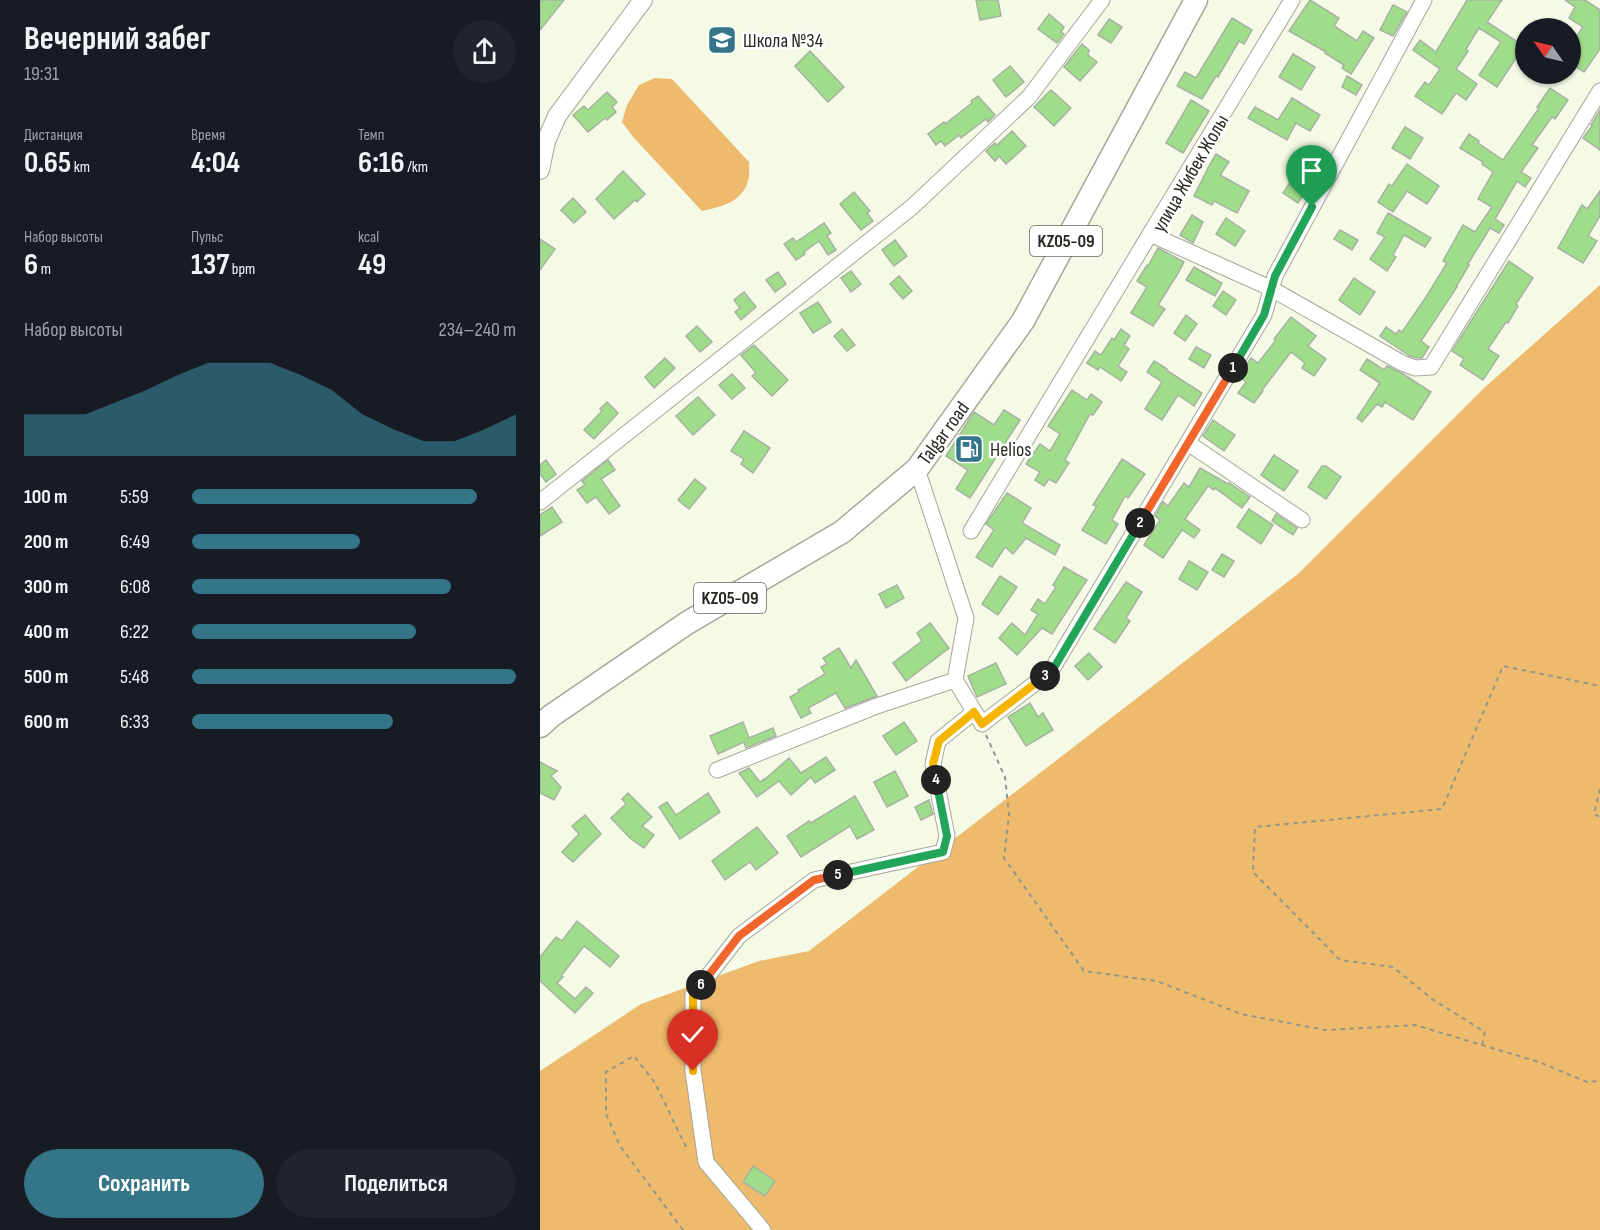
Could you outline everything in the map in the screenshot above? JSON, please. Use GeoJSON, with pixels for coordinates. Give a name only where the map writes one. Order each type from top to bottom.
{"type":"FeatureCollection","features":[{"type":"Feature","properties":{"kind":"main road","name":"Talgar road"},"geometry":{"type":"LineString","coordinates":[[540,726],[687,623],[842,532],[917,469],[1023,321],[1196,0]]}},
{"type":"Feature","properties":{"kind":"street"},"geometry":{"type":"LineString","coordinates":[[540,170],[543,141],[557,116],[643,0]]}},
{"type":"Feature","properties":{"kind":"street"},"geometry":{"type":"LineString","coordinates":[[540,502],[912,207],[1029,97],[1102,0]]}},
{"type":"Feature","properties":{"kind":"street","name":"улица Жибек Жолы"},"geometry":{"type":"LineString","coordinates":[[1292,0],[1150,234],[1270,288],[1402,363],[1415,368],[1431,368],[1600,91]]}},
{"type":"Feature","properties":{"kind":"street"},"geometry":{"type":"LineString","coordinates":[[762,1230],[706,1162],[693,1071],[693,995],[739,936],[814,880],[943,852],[947,836],[933,764],[939,741],[1052,671],[1264,315],[1275,276],[1424,0]]}},
{"type":"Feature","properties":{"kind":"street"},"geometry":{"type":"LineString","coordinates":[[970,531],[1150,234]]}},
{"type":"Feature","properties":{"kind":"street"},"geometry":{"type":"LineString","coordinates":[[1188,444],[1302,520]]}},
{"type":"Feature","properties":{"kind":"street"},"geometry":{"type":"LineString","coordinates":[[917,469],[966,618],[955,680],[978,718]]}},
{"type":"Feature","properties":{"kind":"street"},"geometry":{"type":"LineString","coordinates":[[717,770],[874,707],[955,680]]}},
{"type":"Feature","properties":{"kind":"path"},"geometry":{"type":"LineString","coordinates":[[1482,1045],[1485,1032],[1432,999],[1393,968],[1340,960],[1253,872],[1255,827],[1442,809],[1503,666],[1600,686]]}},
{"type":"Feature","properties":{"kind":"path"},"geometry":{"type":"LineString","coordinates":[[978,718],[1005,777],[1009,815],[1004,858],[1084,971],[1157,981],[1241,1014],[1325,1030],[1415,1025],[1539,1062],[1587,1082],[1600,1081]]}},
{"type":"Feature","properties":{"kind":"path"},"geometry":{"type":"LineString","coordinates":[[1600,789],[1594,814],[1600,817]]}},
{"type":"Feature","properties":{"kind":"path"},"geometry":{"type":"LineString","coordinates":[[683,1230],[620,1146],[606,1114],[606,1072],[634,1056],[655,1083],[685,1145],[706,1162]]}},
{"type":"Feature","properties":{"kind":"shaded area"},"geometry":{"type":"Polygon","coordinates":[[[655,78],[672,79],[749,162],[748,181],[736,199],[702,211],[622,122],[627,105],[639,85],[655,78]]]}},
{"type":"Feature","properties":{"kind":"shaded area"},"geometry":{"type":"Polygon","coordinates":[[[1600,285],[1600,1230],[540,1230],[540,1071],[641,1004],[759,961],[809,951],[1298,574],[1484,388],[1600,285]]]}},
{"type":"Feature","properties":{"kind":"building"},"geometry":{"type":"Polygon","coordinates":[[[540,0],[564,0],[540,30],[540,0]]]}},
{"type":"Feature","properties":{"kind":"building"},"geometry":{"type":"Polygon","coordinates":[[[976,0],[998,0],[1001,16],[980,20],[976,0]]]}},
{"type":"Feature","properties":{"kind":"building"},"geometry":{"type":"Polygon","coordinates":[[[1310,0],[1339,18],[1334,26],[1357,41],[1363,31],[1374,38],[1351,74],[1342,68],[1344,65],[1326,52],[1289,31],[1310,0]]]}},
{"type":"Feature","properties":{"kind":"building"},"geometry":{"type":"Polygon","coordinates":[[[1467,0],[1502,0],[1487,22],[1515,40],[1515,60],[1497,87],[1479,75],[1501,42],[1479,28],[1456,69],[1477,84],[1466,100],[1456,93],[1442,114],[1415,96],[1425,82],[1429,85],[1440,69],[1413,50],[1420,40],[1436,52],[1467,0]]]}},
{"type":"Feature","properties":{"kind":"building"},"geometry":{"type":"Polygon","coordinates":[[[1565,0],[1585,0],[1600,10],[1600,49],[1584,72],[1581,70],[1581,30],[1583,27],[1581,18],[1569,18],[1575,7],[1565,0]]]}},
{"type":"Feature","properties":{"kind":"building"},"geometry":{"type":"Polygon","coordinates":[[[1393,5],[1407,12],[1393,36],[1380,30],[1393,5]]]}},
{"type":"Feature","properties":{"kind":"building"},"geometry":{"type":"Polygon","coordinates":[[[1049,14],[1064,27],[1061,32],[1064,34],[1057,43],[1038,29],[1049,14]]]}},
{"type":"Feature","properties":{"kind":"building"},"geometry":{"type":"Polygon","coordinates":[[[1232,18],[1252,30],[1244,44],[1239,41],[1202,99],[1177,86],[1185,72],[1196,78],[1232,18]]]}},
{"type":"Feature","properties":{"kind":"building"},"geometry":{"type":"Polygon","coordinates":[[[1109,19],[1122,27],[1111,43],[1098,35],[1109,19]]]}},
{"type":"Feature","properties":{"kind":"building"},"geometry":{"type":"Polygon","coordinates":[[[1082,44],[1089,50],[1088,55],[1097,62],[1080,81],[1064,67],[1082,44]]]}},
{"type":"Feature","properties":{"kind":"building"},"geometry":{"type":"Polygon","coordinates":[[[810,51],[844,87],[828,102],[795,66],[810,51]]]}},
{"type":"Feature","properties":{"kind":"building"},"geometry":{"type":"Polygon","coordinates":[[[1293,54],[1315,67],[1301,90],[1279,77],[1293,54]]]}},
{"type":"Feature","properties":{"kind":"building"},"geometry":{"type":"Polygon","coordinates":[[[1010,66],[1024,82],[1006,97],[993,80],[1010,66]]]}},
{"type":"Feature","properties":{"kind":"building"},"geometry":{"type":"Polygon","coordinates":[[[1347,76],[1362,85],[1356,95],[1342,87],[1347,76]]]}},
{"type":"Feature","properties":{"kind":"building"},"geometry":{"type":"Polygon","coordinates":[[[1550,88],[1568,100],[1555,119],[1552,117],[1532,145],[1538,148],[1521,172],[1531,178],[1525,187],[1517,181],[1495,219],[1504,225],[1499,233],[1490,228],[1457,287],[1421,341],[1429,347],[1422,358],[1410,356],[1380,336],[1386,327],[1396,334],[1399,330],[1402,332],[1447,263],[1443,261],[1463,225],[1475,232],[1492,207],[1478,199],[1493,172],[1482,164],[1483,162],[1460,148],[1469,134],[1503,160],[1550,88]]]}},
{"type":"Feature","properties":{"kind":"building"},"geometry":{"type":"Polygon","coordinates":[[[1051,90],[1071,108],[1054,126],[1034,107],[1051,90]]]}},
{"type":"Feature","properties":{"kind":"building"},"geometry":{"type":"Polygon","coordinates":[[[607,92],[617,102],[612,107],[616,112],[588,132],[573,115],[584,106],[588,110],[607,92]]]}},
{"type":"Feature","properties":{"kind":"building"},"geometry":{"type":"Polygon","coordinates":[[[978,96],[995,115],[988,122],[986,119],[961,138],[959,135],[945,146],[941,141],[936,145],[928,134],[944,122],[945,124],[978,96]]]}},
{"type":"Feature","properties":{"kind":"building"},"geometry":{"type":"Polygon","coordinates":[[[1292,98],[1320,115],[1310,131],[1296,123],[1287,140],[1248,118],[1255,107],[1278,120],[1292,98]]]}},
{"type":"Feature","properties":{"kind":"building"},"geometry":{"type":"Polygon","coordinates":[[[1191,100],[1209,111],[1183,153],[1166,143],[1191,100]]]}},
{"type":"Feature","properties":{"kind":"building"},"geometry":{"type":"Polygon","coordinates":[[[1600,110],[1600,150],[1583,138],[1600,110]]]}},
{"type":"Feature","properties":{"kind":"building"},"geometry":{"type":"Polygon","coordinates":[[[1405,127],[1423,138],[1410,159],[1392,148],[1405,127]]]}},
{"type":"Feature","properties":{"kind":"building"},"geometry":{"type":"Polygon","coordinates":[[[1012,131],[1026,146],[1006,164],[999,156],[995,161],[986,151],[995,143],[997,145],[1012,131]]]}},
{"type":"Feature","properties":{"kind":"building"},"geometry":{"type":"Polygon","coordinates":[[[1216,154],[1229,162],[1220,175],[1249,191],[1237,213],[1214,201],[1212,205],[1194,196],[1216,154]]]}},
{"type":"Feature","properties":{"kind":"building"},"geometry":{"type":"Polygon","coordinates":[[[1407,164],[1439,186],[1427,204],[1407,191],[1393,212],[1378,202],[1389,184],[1392,186],[1407,164]]]}},
{"type":"Feature","properties":{"kind":"building"},"geometry":{"type":"Polygon","coordinates":[[[1298,170],[1313,180],[1298,203],[1283,193],[1298,170]]]}},
{"type":"Feature","properties":{"kind":"building"},"geometry":{"type":"Polygon","coordinates":[[[623,171],[645,194],[614,219],[596,199],[623,171]]]}},
{"type":"Feature","properties":{"kind":"building"},"geometry":{"type":"Polygon","coordinates":[[[1600,191],[1600,216],[1588,236],[1597,241],[1583,263],[1558,248],[1582,205],[1587,209],[1600,191]]]}},
{"type":"Feature","properties":{"kind":"building"},"geometry":{"type":"Polygon","coordinates":[[[854,192],[870,211],[867,213],[873,221],[861,230],[840,204],[854,192]]]}},
{"type":"Feature","properties":{"kind":"building"},"geometry":{"type":"Polygon","coordinates":[[[573,198],[586,212],[574,223],[561,210],[573,198]]]}},
{"type":"Feature","properties":{"kind":"building"},"geometry":{"type":"Polygon","coordinates":[[[1388,213],[1431,238],[1425,247],[1404,235],[1393,255],[1396,257],[1387,271],[1370,259],[1385,237],[1377,233],[1388,213]]]}},
{"type":"Feature","properties":{"kind":"building"},"geometry":{"type":"Polygon","coordinates":[[[1192,215],[1203,222],[1193,243],[1180,235],[1192,215]]]}},
{"type":"Feature","properties":{"kind":"building"},"geometry":{"type":"Polygon","coordinates":[[[1226,218],[1245,231],[1235,246],[1216,234],[1226,218]]]}},
{"type":"Feature","properties":{"kind":"building"},"geometry":{"type":"Polygon","coordinates":[[[824,223],[831,233],[827,236],[836,250],[828,255],[819,241],[796,260],[784,244],[793,238],[796,242],[824,223]]]}},
{"type":"Feature","properties":{"kind":"building"},"geometry":{"type":"Polygon","coordinates":[[[1340,230],[1358,240],[1352,250],[1334,239],[1340,230]]]}},
{"type":"Feature","properties":{"kind":"building"},"geometry":{"type":"Polygon","coordinates":[[[540,239],[555,249],[540,270],[540,239]]]}},
{"type":"Feature","properties":{"kind":"building"},"geometry":{"type":"Polygon","coordinates":[[[895,240],[907,256],[894,266],[882,250],[895,240]]]}},
{"type":"Feature","properties":{"kind":"building"},"geometry":{"type":"Polygon","coordinates":[[[1158,248],[1184,262],[1158,305],[1165,309],[1153,326],[1131,313],[1147,287],[1137,281],[1158,248]]]}},
{"type":"Feature","properties":{"kind":"building"},"geometry":{"type":"Polygon","coordinates":[[[1509,261],[1533,278],[1516,304],[1518,306],[1508,323],[1506,322],[1488,349],[1499,356],[1483,380],[1460,365],[1464,359],[1452,351],[1509,261]]]}},
{"type":"Feature","properties":{"kind":"building"},"geometry":{"type":"Polygon","coordinates":[[[1194,267],[1222,283],[1215,296],[1186,280],[1194,267]]]}},
{"type":"Feature","properties":{"kind":"building"},"geometry":{"type":"Polygon","coordinates":[[[851,271],[861,284],[851,292],[841,278],[851,271]]]}},
{"type":"Feature","properties":{"kind":"building"},"geometry":{"type":"Polygon","coordinates":[[[778,272],[786,284],[775,292],[766,280],[778,272]]]}},
{"type":"Feature","properties":{"kind":"building"},"geometry":{"type":"Polygon","coordinates":[[[899,276],[912,291],[903,299],[890,284],[899,276]]]}},
{"type":"Feature","properties":{"kind":"building"},"geometry":{"type":"Polygon","coordinates":[[[1354,278],[1375,292],[1360,315],[1339,300],[1354,278]]]}},
{"type":"Feature","properties":{"kind":"building"},"geometry":{"type":"Polygon","coordinates":[[[1223,291],[1236,300],[1226,315],[1213,306],[1223,291]]]}},
{"type":"Feature","properties":{"kind":"building"},"geometry":{"type":"Polygon","coordinates":[[[744,292],[756,307],[741,320],[735,312],[740,308],[734,300],[744,292]]]}},
{"type":"Feature","properties":{"kind":"building"},"geometry":{"type":"Polygon","coordinates":[[[818,302],[831,322],[813,333],[800,313],[818,302]]]}},
{"type":"Feature","properties":{"kind":"building"},"geometry":{"type":"Polygon","coordinates":[[[1186,315],[1197,324],[1185,341],[1174,333],[1186,315]]]}},
{"type":"Feature","properties":{"kind":"building"},"geometry":{"type":"Polygon","coordinates":[[[1291,317],[1316,336],[1308,346],[1326,359],[1314,376],[1302,368],[1305,363],[1291,352],[1254,403],[1238,393],[1246,382],[1239,376],[1251,358],[1258,363],[1291,317]]]}},
{"type":"Feature","properties":{"kind":"building"},"geometry":{"type":"Polygon","coordinates":[[[697,326],[712,342],[700,352],[686,336],[697,326]]]}},
{"type":"Feature","properties":{"kind":"building"},"geometry":{"type":"Polygon","coordinates":[[[842,329],[855,345],[847,351],[834,336],[842,329]]]}},
{"type":"Feature","properties":{"kind":"building"},"geometry":{"type":"Polygon","coordinates":[[[1121,329],[1130,336],[1124,345],[1129,349],[1118,366],[1127,372],[1121,381],[1100,367],[1098,370],[1087,363],[1095,351],[1101,355],[1121,329]]]}},
{"type":"Feature","properties":{"kind":"building"},"geometry":{"type":"Polygon","coordinates":[[[754,345],[788,380],[772,396],[752,376],[756,373],[741,355],[754,345]]]}},
{"type":"Feature","properties":{"kind":"building"},"geometry":{"type":"Polygon","coordinates":[[[1196,347],[1211,355],[1204,368],[1189,359],[1196,347]]]}},
{"type":"Feature","properties":{"kind":"building"},"geometry":{"type":"Polygon","coordinates":[[[665,358],[675,368],[654,388],[645,377],[665,358]]]}},
{"type":"Feature","properties":{"kind":"building"},"geometry":{"type":"Polygon","coordinates":[[[1367,359],[1384,370],[1387,366],[1403,374],[1431,392],[1413,420],[1385,402],[1382,407],[1377,404],[1362,422],[1357,418],[1380,383],[1360,370],[1367,359]]]}},
{"type":"Feature","properties":{"kind":"building"},"geometry":{"type":"Polygon","coordinates":[[[1154,361],[1202,393],[1194,406],[1178,395],[1162,420],[1145,409],[1162,382],[1147,372],[1154,361]]]}},
{"type":"Feature","properties":{"kind":"building"},"geometry":{"type":"Polygon","coordinates":[[[732,374],[745,388],[732,399],[719,385],[732,374]]]}},
{"type":"Feature","properties":{"kind":"building"},"geometry":{"type":"Polygon","coordinates":[[[1072,390],[1087,400],[1091,394],[1102,402],[1093,415],[1090,414],[1065,460],[1069,463],[1056,483],[1049,479],[1044,486],[1035,480],[1040,472],[1026,464],[1040,444],[1050,451],[1060,434],[1048,426],[1072,390]]]}},
{"type":"Feature","properties":{"kind":"building"},"geometry":{"type":"Polygon","coordinates":[[[698,397],[715,415],[693,435],[676,416],[698,397]]]}},
{"type":"Feature","properties":{"kind":"building"},"geometry":{"type":"Polygon","coordinates":[[[607,402],[618,413],[594,439],[584,430],[602,411],[600,409],[607,402]]]}},
{"type":"Feature","properties":{"kind":"building"},"geometry":{"type":"Polygon","coordinates":[[[1004,410],[1020,420],[970,498],[956,489],[968,470],[946,456],[974,412],[994,425],[1004,410]]]}},
{"type":"Feature","properties":{"kind":"building"},"geometry":{"type":"Polygon","coordinates":[[[1213,420],[1235,435],[1224,451],[1203,436],[1213,420]]]}},
{"type":"Feature","properties":{"kind":"building"},"geometry":{"type":"Polygon","coordinates":[[[744,431],[770,448],[753,473],[741,464],[744,459],[731,451],[744,431]]]}},
{"type":"Feature","properties":{"kind":"building"},"geometry":{"type":"Polygon","coordinates":[[[1274,455],[1298,471],[1284,491],[1261,475],[1274,455]]]}},
{"type":"Feature","properties":{"kind":"building"},"geometry":{"type":"Polygon","coordinates":[[[1122,459],[1145,474],[1128,498],[1125,496],[1112,520],[1118,524],[1106,544],[1082,530],[1097,506],[1093,505],[1122,459]]]}},
{"type":"Feature","properties":{"kind":"building"},"geometry":{"type":"Polygon","coordinates":[[[546,460],[556,474],[546,482],[540,474],[540,465],[546,460]]]}},
{"type":"Feature","properties":{"kind":"building"},"geometry":{"type":"Polygon","coordinates":[[[608,460],[615,470],[601,479],[620,506],[609,514],[596,497],[587,503],[577,490],[585,485],[582,481],[608,460]]]}},
{"type":"Feature","properties":{"kind":"building"},"geometry":{"type":"Polygon","coordinates":[[[1322,466],[1326,466],[1341,477],[1326,499],[1308,487],[1322,466]]]}},
{"type":"Feature","properties":{"kind":"building"},"geometry":{"type":"Polygon","coordinates":[[[1200,468],[1250,497],[1242,508],[1215,488],[1214,490],[1208,486],[1185,519],[1200,530],[1194,538],[1182,530],[1163,558],[1144,545],[1160,520],[1155,516],[1163,502],[1168,506],[1184,483],[1189,487],[1200,468]]]}},
{"type":"Feature","properties":{"kind":"building"},"geometry":{"type":"Polygon","coordinates":[[[695,479],[706,488],[689,509],[678,500],[695,479]]]}},
{"type":"Feature","properties":{"kind":"building"},"geometry":{"type":"Polygon","coordinates":[[[1007,493],[1031,508],[1022,523],[1060,545],[1055,555],[1026,538],[1013,554],[1005,547],[992,567],[976,557],[994,530],[986,524],[1007,493]]]}},
{"type":"Feature","properties":{"kind":"building"},"geometry":{"type":"Polygon","coordinates":[[[552,507],[562,522],[540,536],[540,515],[552,507]]]}},
{"type":"Feature","properties":{"kind":"building"},"geometry":{"type":"Polygon","coordinates":[[[1249,509],[1273,525],[1261,544],[1237,527],[1249,509]]]}},
{"type":"Feature","properties":{"kind":"building"},"geometry":{"type":"Polygon","coordinates":[[[1276,514],[1297,528],[1293,535],[1272,521],[1276,514]]]}},
{"type":"Feature","properties":{"kind":"building"},"geometry":{"type":"Polygon","coordinates":[[[1222,554],[1234,561],[1224,577],[1212,570],[1222,554]]]}},
{"type":"Feature","properties":{"kind":"building"},"geometry":{"type":"Polygon","coordinates":[[[1189,561],[1208,572],[1197,590],[1179,579],[1189,561]]]}},
{"type":"Feature","properties":{"kind":"building"},"geometry":{"type":"Polygon","coordinates":[[[1064,567],[1087,580],[1052,634],[1042,628],[1017,655],[999,638],[1012,623],[1025,635],[1038,614],[1031,610],[1038,599],[1045,604],[1056,587],[1053,585],[1064,567]]]}},
{"type":"Feature","properties":{"kind":"building"},"geometry":{"type":"Polygon","coordinates":[[[1000,576],[1017,587],[998,615],[982,604],[1000,576]]]}},
{"type":"Feature","properties":{"kind":"building"},"geometry":{"type":"Polygon","coordinates":[[[1126,582],[1142,592],[1126,618],[1130,621],[1115,643],[1094,629],[1126,582]]]}},
{"type":"Feature","properties":{"kind":"building"},"geometry":{"type":"Polygon","coordinates":[[[897,585],[904,598],[886,608],[879,594],[897,585]]]}},
{"type":"Feature","properties":{"kind":"building"},"geometry":{"type":"Polygon","coordinates":[[[930,623],[949,648],[906,681],[893,663],[922,641],[917,633],[930,623]]]}},
{"type":"Feature","properties":{"kind":"building"},"geometry":{"type":"Polygon","coordinates":[[[839,648],[851,668],[856,660],[877,696],[845,708],[836,693],[808,708],[811,713],[801,718],[790,697],[825,674],[821,667],[827,664],[823,658],[839,648]]]}},
{"type":"Feature","properties":{"kind":"building"},"geometry":{"type":"Polygon","coordinates":[[[1089,653],[1102,667],[1088,680],[1075,666],[1089,653]]]}},
{"type":"Feature","properties":{"kind":"building"},"geometry":{"type":"Polygon","coordinates":[[[996,663],[1006,684],[977,697],[968,676],[996,663]]]}},
{"type":"Feature","properties":{"kind":"building"},"geometry":{"type":"Polygon","coordinates":[[[1030,703],[1038,717],[1043,713],[1053,730],[1026,746],[1008,717],[1030,703]]]}},
{"type":"Feature","properties":{"kind":"building"},"geometry":{"type":"Polygon","coordinates":[[[743,722],[749,738],[773,728],[776,736],[746,748],[744,742],[718,754],[710,736],[743,722]]]}},
{"type":"Feature","properties":{"kind":"building"},"geometry":{"type":"Polygon","coordinates":[[[904,722],[917,741],[896,755],[883,736],[904,722]]]}},
{"type":"Feature","properties":{"kind":"building"},"geometry":{"type":"Polygon","coordinates":[[[826,757],[835,770],[815,783],[811,777],[791,795],[779,781],[757,797],[739,773],[749,768],[760,782],[789,758],[801,773],[826,757]]]}},
{"type":"Feature","properties":{"kind":"building"},"geometry":{"type":"Polygon","coordinates":[[[540,762],[557,771],[551,776],[561,787],[554,800],[540,793],[540,762]]]}},
{"type":"Feature","properties":{"kind":"building"},"geometry":{"type":"Polygon","coordinates":[[[895,771],[908,796],[887,807],[874,782],[895,771]]]}},
{"type":"Feature","properties":{"kind":"building"},"geometry":{"type":"Polygon","coordinates":[[[628,793],[652,817],[642,826],[654,835],[644,848],[630,838],[611,818],[626,804],[622,799],[628,793]]]}},
{"type":"Feature","properties":{"kind":"building"},"geometry":{"type":"Polygon","coordinates":[[[708,793],[720,812],[680,839],[659,807],[667,802],[676,815],[708,793]]]}},
{"type":"Feature","properties":{"kind":"building"},"geometry":{"type":"Polygon","coordinates":[[[855,796],[874,830],[857,839],[850,826],[801,857],[787,836],[855,796]]]}},
{"type":"Feature","properties":{"kind":"building"},"geometry":{"type":"Polygon","coordinates":[[[929,800],[933,814],[921,820],[915,807],[929,800]]]}},
{"type":"Feature","properties":{"kind":"building"},"geometry":{"type":"Polygon","coordinates":[[[585,815],[601,834],[573,862],[562,852],[579,834],[572,826],[585,815]]]}},
{"type":"Feature","properties":{"kind":"building"},"geometry":{"type":"Polygon","coordinates":[[[757,827],[778,853],[756,870],[750,862],[725,880],[712,861],[757,827]]]}},
{"type":"Feature","properties":{"kind":"building"},"geometry":{"type":"Polygon","coordinates":[[[577,921],[619,956],[610,967],[584,946],[557,983],[575,999],[586,987],[593,993],[575,1013],[540,981],[540,957],[556,937],[562,941],[577,921]]]}},
{"type":"Feature","properties":{"kind":"building"},"geometry":{"type":"Polygon","coordinates":[[[753,1166],[775,1181],[765,1196],[743,1182],[753,1166]]]}},
{"type":"Feature","properties":{"kind":"place","name":"Школа №34"},"geometry":{"type":"Point","coordinates":[722,40]}},
{"type":"Feature","properties":{"kind":"place","name":"Helios"},"geometry":{"type":"Point","coordinates":[969,449]}},
{"type":"Feature","properties":{"kind":"route"},"geometry":{"type":"LineString","coordinates":[[693,1071],[693,995],[739,936],[814,880],[943,852],[947,836],[933,764],[939,741],[974,712],[982,724],[1052,671],[1264,315],[1275,276],[1312,207]]}}]}
